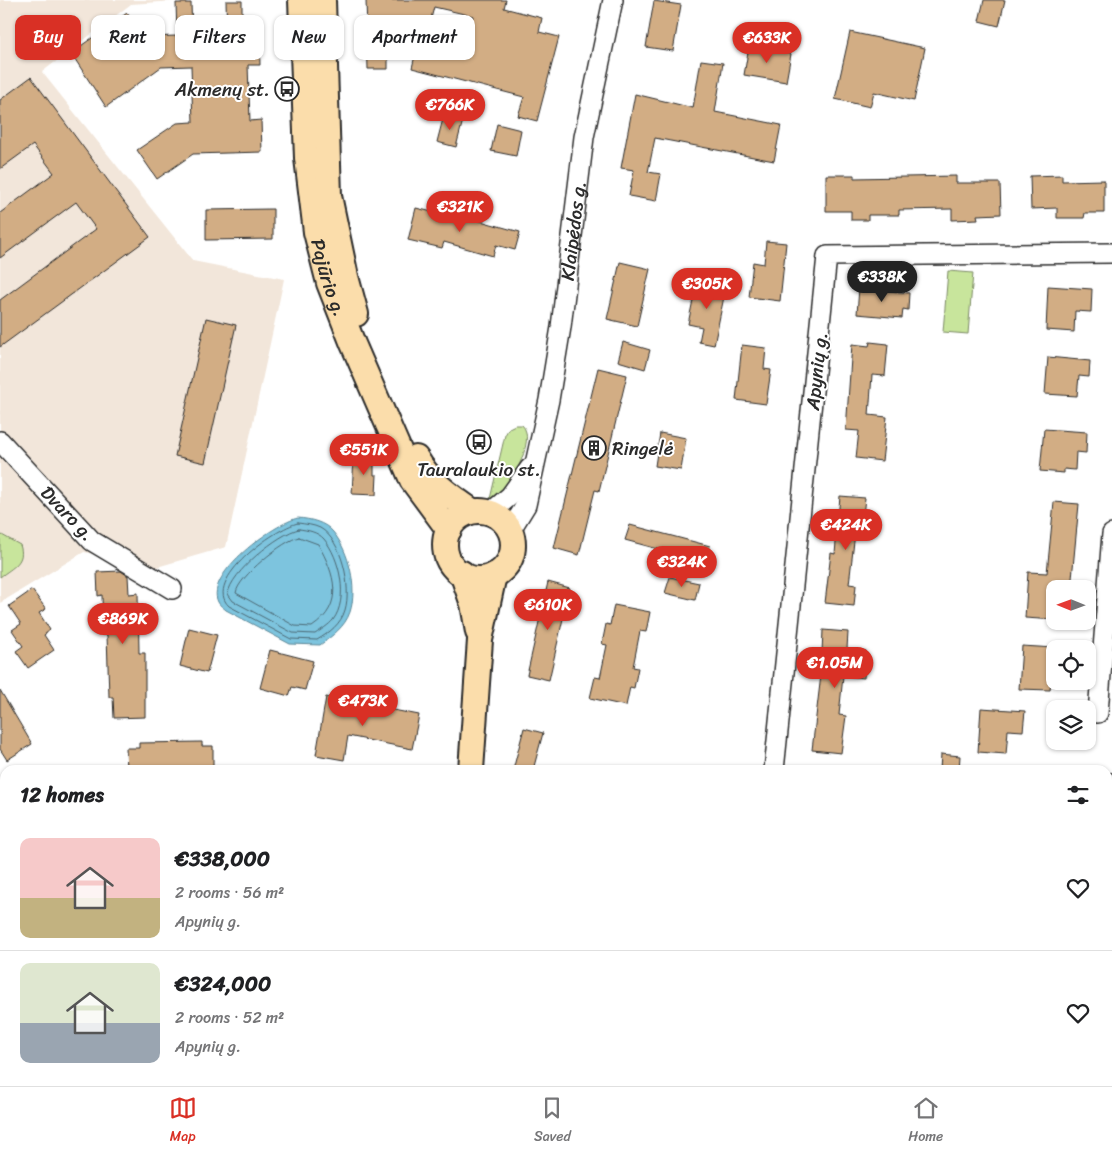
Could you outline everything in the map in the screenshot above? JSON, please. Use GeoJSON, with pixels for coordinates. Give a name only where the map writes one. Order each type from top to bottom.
{"type":"FeatureCollection","features":[{"type":"Feature","properties":{"kind":"main road","name":"Pajūrio g."},"geometry":{"type":"LineString","coordinates":[[301,0],[307,158],[316,232],[329,282],[374,395],[412,480],[449,530]]}},
{"type":"Feature","properties":{"kind":"main road","name":"Pajūrio g."},"geometry":{"type":"LineString","coordinates":[[323,0],[329,196],[344,269],[357,317],[372,357],[414,454],[425,473],[447,494],[481,512],[498,517],[510,531]]}},
{"type":"Feature","properties":{"kind":"main road"},"geometry":{"type":"LineString","coordinates":[[481,512],[455,521],[449,530],[446,550],[454,567],[462,573],[483,578],[494,575],[509,561],[512,552],[510,531]]}},
{"type":"Feature","properties":{"kind":"main road"},"geometry":{"type":"LineString","coordinates":[[462,573],[473,604],[480,640]]}},
{"type":"Feature","properties":{"kind":"main road"},"geometry":{"type":"LineString","coordinates":[[472,765],[480,640],[494,575]]}},
{"type":"Feature","properties":{"kind":"street","name":"Klaipėdos g."},"geometry":{"type":"LineString","coordinates":[[510,531],[526,505],[533,463],[550,400],[586,124],[613,0]]}},
{"type":"Feature","properties":{"kind":"street","name":"Apynių g."},"geometry":{"type":"LineString","coordinates":[[775,765],[827,256],[1112,253]]}},
{"type":"Feature","properties":{"kind":"street","name":"Dvaro g."},"geometry":{"type":"LineString","coordinates":[[0,441],[92,541],[172,589]]}},
{"type":"Feature","properties":{"kind":"street","name":"Klaipėdos g."},"geometry":{"type":"LineString","coordinates":[[481,512],[510,496],[533,463]]}},
{"type":"Feature","properties":{"kind":"street"},"geometry":{"type":"LineString","coordinates":[[1098,713],[1112,534]]}},
{"type":"Feature","properties":{"kind":"shaded area"},"geometry":{"type":"Polygon","coordinates":[[[0,0],[190,0],[131,4],[117,15],[91,15],[91,35],[81,42],[81,15],[15,15],[15,60],[58,60],[42,72],[193,261],[284,279],[226,547],[157,567],[84,552],[0,603],[0,0]]]}},
{"type":"Feature","properties":{"kind":"green space"},"geometry":{"type":"Polygon","coordinates":[[[948,271],[973,273],[968,334],[943,332],[948,271]]]}},
{"type":"Feature","properties":{"kind":"green space"},"geometry":{"type":"Polygon","coordinates":[[[515,425],[522,425],[526,432],[524,454],[505,488],[490,499],[505,435],[509,428],[515,425]]]}},
{"type":"Feature","properties":{"kind":"green space"},"geometry":{"type":"Polygon","coordinates":[[[0,534],[20,545],[21,556],[14,567],[0,577],[0,534]]]}},
{"type":"Feature","properties":{"kind":"water"},"geometry":{"type":"Polygon","coordinates":[[[298,518],[317,522],[333,532],[348,559],[352,581],[352,602],[348,617],[333,635],[320,645],[290,644],[226,610],[218,602],[216,591],[221,578],[244,551],[274,529],[298,518]]]}},
{"type":"Feature","properties":{"kind":"building"},"geometry":{"type":"Polygon","coordinates":[[[366,0],[506,0],[504,8],[542,18],[539,32],[559,37],[537,121],[518,116],[524,97],[412,68],[414,60],[475,60],[475,15],[434,7],[432,15],[366,15],[366,0]]]}},
{"type":"Feature","properties":{"kind":"building"},"geometry":{"type":"Polygon","coordinates":[[[984,0],[1005,0],[999,26],[979,21],[984,0]]]}},
{"type":"Feature","properties":{"kind":"building"},"geometry":{"type":"Polygon","coordinates":[[[226,1],[242,1],[242,15],[226,15],[226,1]]]}},
{"type":"Feature","properties":{"kind":"building"},"geometry":{"type":"Polygon","coordinates":[[[654,1],[681,5],[673,51],[646,47],[654,1]]]}},
{"type":"Feature","properties":{"kind":"building"},"geometry":{"type":"Polygon","coordinates":[[[176,3],[191,3],[191,15],[176,15],[176,3]]]}},
{"type":"Feature","properties":{"kind":"building"},"geometry":{"type":"Polygon","coordinates":[[[850,32],[925,48],[914,101],[874,92],[870,107],[835,99],[850,32]]]}},
{"type":"Feature","properties":{"kind":"building"},"geometry":{"type":"Polygon","coordinates":[[[165,36],[175,36],[175,60],[260,60],[260,65],[248,65],[250,121],[261,120],[262,152],[193,154],[157,179],[137,150],[177,123],[193,122],[191,66],[161,67],[106,107],[76,60],[81,60],[81,46],[91,39],[91,60],[165,60],[165,36]]]}},
{"type":"Feature","properties":{"kind":"building"},"geometry":{"type":"Polygon","coordinates":[[[749,46],[791,54],[786,82],[744,75],[749,46]]]}},
{"type":"Feature","properties":{"kind":"building"},"geometry":{"type":"Polygon","coordinates":[[[368,60],[388,60],[388,69],[368,69],[368,60]]]}},
{"type":"Feature","properties":{"kind":"building"},"geometry":{"type":"Polygon","coordinates":[[[701,60],[723,63],[715,112],[781,125],[774,161],[655,138],[648,172],[661,174],[656,201],[629,196],[634,170],[621,168],[635,94],[693,108],[701,60]]]}},
{"type":"Feature","properties":{"kind":"building"},"geometry":{"type":"Polygon","coordinates":[[[31,77],[150,237],[0,347],[0,300],[96,229],[76,202],[0,258],[0,213],[54,173],[33,145],[0,169],[0,100],[31,77]]]}},
{"type":"Feature","properties":{"kind":"building"},"geometry":{"type":"Polygon","coordinates":[[[444,115],[463,120],[456,147],[437,142],[444,115]]]}},
{"type":"Feature","properties":{"kind":"building"},"geometry":{"type":"Polygon","coordinates":[[[497,124],[521,130],[516,156],[491,151],[497,124]]]}},
{"type":"Feature","properties":{"kind":"building"},"geometry":{"type":"Polygon","coordinates":[[[826,175],[854,175],[854,178],[956,176],[956,183],[1000,183],[1001,214],[977,215],[978,219],[952,220],[952,209],[899,210],[899,215],[868,215],[868,220],[851,220],[851,211],[826,211],[826,175]]]}},
{"type":"Feature","properties":{"kind":"building"},"geometry":{"type":"Polygon","coordinates":[[[1062,175],[1062,181],[1104,180],[1104,213],[1085,213],[1084,218],[1057,218],[1057,208],[1031,209],[1030,176],[1062,175]]]}},
{"type":"Feature","properties":{"kind":"building"},"geometry":{"type":"Polygon","coordinates":[[[416,208],[465,220],[466,217],[520,232],[515,250],[496,245],[493,256],[444,242],[442,248],[408,240],[416,208]]]}},
{"type":"Feature","properties":{"kind":"building"},"geometry":{"type":"Polygon","coordinates":[[[273,209],[273,239],[206,240],[206,210],[273,209]]]}},
{"type":"Feature","properties":{"kind":"building"},"geometry":{"type":"Polygon","coordinates":[[[766,241],[786,243],[780,301],[749,297],[753,262],[764,264],[766,241]]]}},
{"type":"Feature","properties":{"kind":"building"},"geometry":{"type":"Polygon","coordinates":[[[620,262],[650,269],[637,326],[607,319],[620,262]]]}},
{"type":"Feature","properties":{"kind":"building"},"geometry":{"type":"Polygon","coordinates":[[[697,281],[726,287],[714,345],[699,342],[702,327],[688,324],[697,281]]]}},
{"type":"Feature","properties":{"kind":"building"},"geometry":{"type":"Polygon","coordinates":[[[1048,286],[1092,289],[1091,312],[1075,311],[1074,332],[1046,330],[1048,286]]]}},
{"type":"Feature","properties":{"kind":"building"},"geometry":{"type":"Polygon","coordinates":[[[859,288],[909,293],[908,310],[903,309],[902,318],[857,314],[859,288]]]}},
{"type":"Feature","properties":{"kind":"building"},"geometry":{"type":"Polygon","coordinates":[[[206,318],[236,325],[205,463],[175,456],[206,318]]]}},
{"type":"Feature","properties":{"kind":"building"},"geometry":{"type":"Polygon","coordinates":[[[623,342],[650,350],[645,369],[618,361],[623,342]]]}},
{"type":"Feature","properties":{"kind":"building"},"geometry":{"type":"Polygon","coordinates":[[[870,342],[888,344],[885,376],[872,375],[869,415],[887,417],[882,461],[856,458],[859,431],[846,430],[852,344],[869,346],[870,342]]]}},
{"type":"Feature","properties":{"kind":"building"},"geometry":{"type":"Polygon","coordinates":[[[742,345],[766,348],[764,369],[771,370],[766,404],[736,400],[742,345]]]}},
{"type":"Feature","properties":{"kind":"building"},"geometry":{"type":"Polygon","coordinates":[[[1048,357],[1090,361],[1089,377],[1079,376],[1077,396],[1045,394],[1048,357]]]}},
{"type":"Feature","properties":{"kind":"building","name":"Ringelė"},"geometry":{"type":"Polygon","coordinates":[[[598,368],[627,375],[599,491],[595,490],[579,555],[554,548],[598,368]]]}},
{"type":"Feature","properties":{"kind":"building"},"geometry":{"type":"Polygon","coordinates":[[[1044,429],[1087,432],[1086,453],[1076,452],[1075,470],[1064,469],[1064,473],[1040,471],[1044,429]]]}},
{"type":"Feature","properties":{"kind":"building"},"geometry":{"type":"Polygon","coordinates":[[[660,433],[686,438],[681,470],[655,466],[660,433]]]}},
{"type":"Feature","properties":{"kind":"building"},"geometry":{"type":"Polygon","coordinates":[[[354,456],[374,457],[374,475],[377,475],[376,495],[352,494],[354,456]]]}},
{"type":"Feature","properties":{"kind":"building"},"geometry":{"type":"Polygon","coordinates":[[[840,496],[865,498],[863,515],[870,516],[869,531],[864,531],[863,534],[855,533],[849,584],[856,585],[854,606],[825,603],[831,553],[835,554],[840,496]]]}},
{"type":"Feature","properties":{"kind":"building"},"geometry":{"type":"Polygon","coordinates":[[[1054,502],[1079,504],[1072,580],[1046,580],[1046,619],[1025,618],[1028,572],[1047,573],[1054,502]]]}},
{"type":"Feature","properties":{"kind":"building"},"geometry":{"type":"Polygon","coordinates":[[[630,525],[710,546],[706,562],[625,540],[630,525]]]}},
{"type":"Feature","properties":{"kind":"building"},"geometry":{"type":"Polygon","coordinates":[[[121,571],[128,576],[129,594],[138,593],[139,653],[145,653],[145,717],[114,718],[113,697],[109,697],[107,635],[103,635],[102,595],[98,596],[97,572],[121,571]]]}},
{"type":"Feature","properties":{"kind":"building"},"geometry":{"type":"Polygon","coordinates":[[[670,577],[699,583],[695,600],[665,593],[670,577]]]}},
{"type":"Feature","properties":{"kind":"building"},"geometry":{"type":"Polygon","coordinates":[[[548,582],[570,588],[549,680],[527,675],[548,582]]]}},
{"type":"Feature","properties":{"kind":"building"},"geometry":{"type":"Polygon","coordinates":[[[32,590],[46,609],[39,613],[50,630],[44,635],[54,650],[28,668],[16,651],[23,646],[12,630],[21,624],[9,606],[32,590]]]}},
{"type":"Feature","properties":{"kind":"building"},"geometry":{"type":"Polygon","coordinates":[[[614,605],[650,612],[646,632],[640,631],[633,667],[638,668],[634,688],[630,687],[626,706],[590,698],[595,677],[600,678],[607,645],[602,644],[606,624],[610,625],[614,605]]]}},
{"type":"Feature","properties":{"kind":"building"},"geometry":{"type":"Polygon","coordinates":[[[189,628],[217,635],[207,673],[180,666],[189,628]]]}},
{"type":"Feature","properties":{"kind":"building"},"geometry":{"type":"Polygon","coordinates":[[[823,630],[848,632],[847,649],[866,651],[864,678],[843,676],[839,715],[846,716],[841,753],[812,750],[821,675],[823,630]]]}},
{"type":"Feature","properties":{"kind":"building"},"geometry":{"type":"Polygon","coordinates":[[[1022,646],[1046,647],[1046,690],[1019,689],[1022,646]]]}},
{"type":"Feature","properties":{"kind":"building"},"geometry":{"type":"Polygon","coordinates":[[[270,650],[313,661],[305,690],[292,687],[289,696],[260,688],[270,650]]]}},
{"type":"Feature","properties":{"kind":"building"},"geometry":{"type":"Polygon","coordinates":[[[0,690],[32,744],[7,760],[0,749],[0,690]]]}},
{"type":"Feature","properties":{"kind":"building"},"geometry":{"type":"Polygon","coordinates":[[[326,697],[419,715],[412,749],[348,736],[344,760],[316,755],[326,697]]]}},
{"type":"Feature","properties":{"kind":"building"},"geometry":{"type":"Polygon","coordinates":[[[981,708],[1025,711],[1023,731],[1008,730],[1006,754],[978,752],[981,708]]]}},
{"type":"Feature","properties":{"kind":"building"},"geometry":{"type":"Polygon","coordinates":[[[524,728],[543,733],[534,765],[514,765],[524,728]]]}},
{"type":"Feature","properties":{"kind":"building"},"geometry":{"type":"Polygon","coordinates":[[[202,742],[202,746],[213,746],[213,765],[127,765],[126,748],[139,748],[139,743],[202,742]]]}},
{"type":"Feature","properties":{"kind":"building"},"geometry":{"type":"Polygon","coordinates":[[[941,754],[960,756],[959,765],[940,765],[941,754]]]}},
{"type":"Feature","properties":{"kind":"place","name":"Akmenų st."},"geometry":{"type":"Point","coordinates":[287,89]}},
{"type":"Feature","properties":{"kind":"place","name":"Tauralaukio st."},"geometry":{"type":"Point","coordinates":[479,442]}},
{"type":"Feature","properties":{"kind":"place","name":"Ringelė"},"geometry":{"type":"Point","coordinates":[594,448]}}]}
